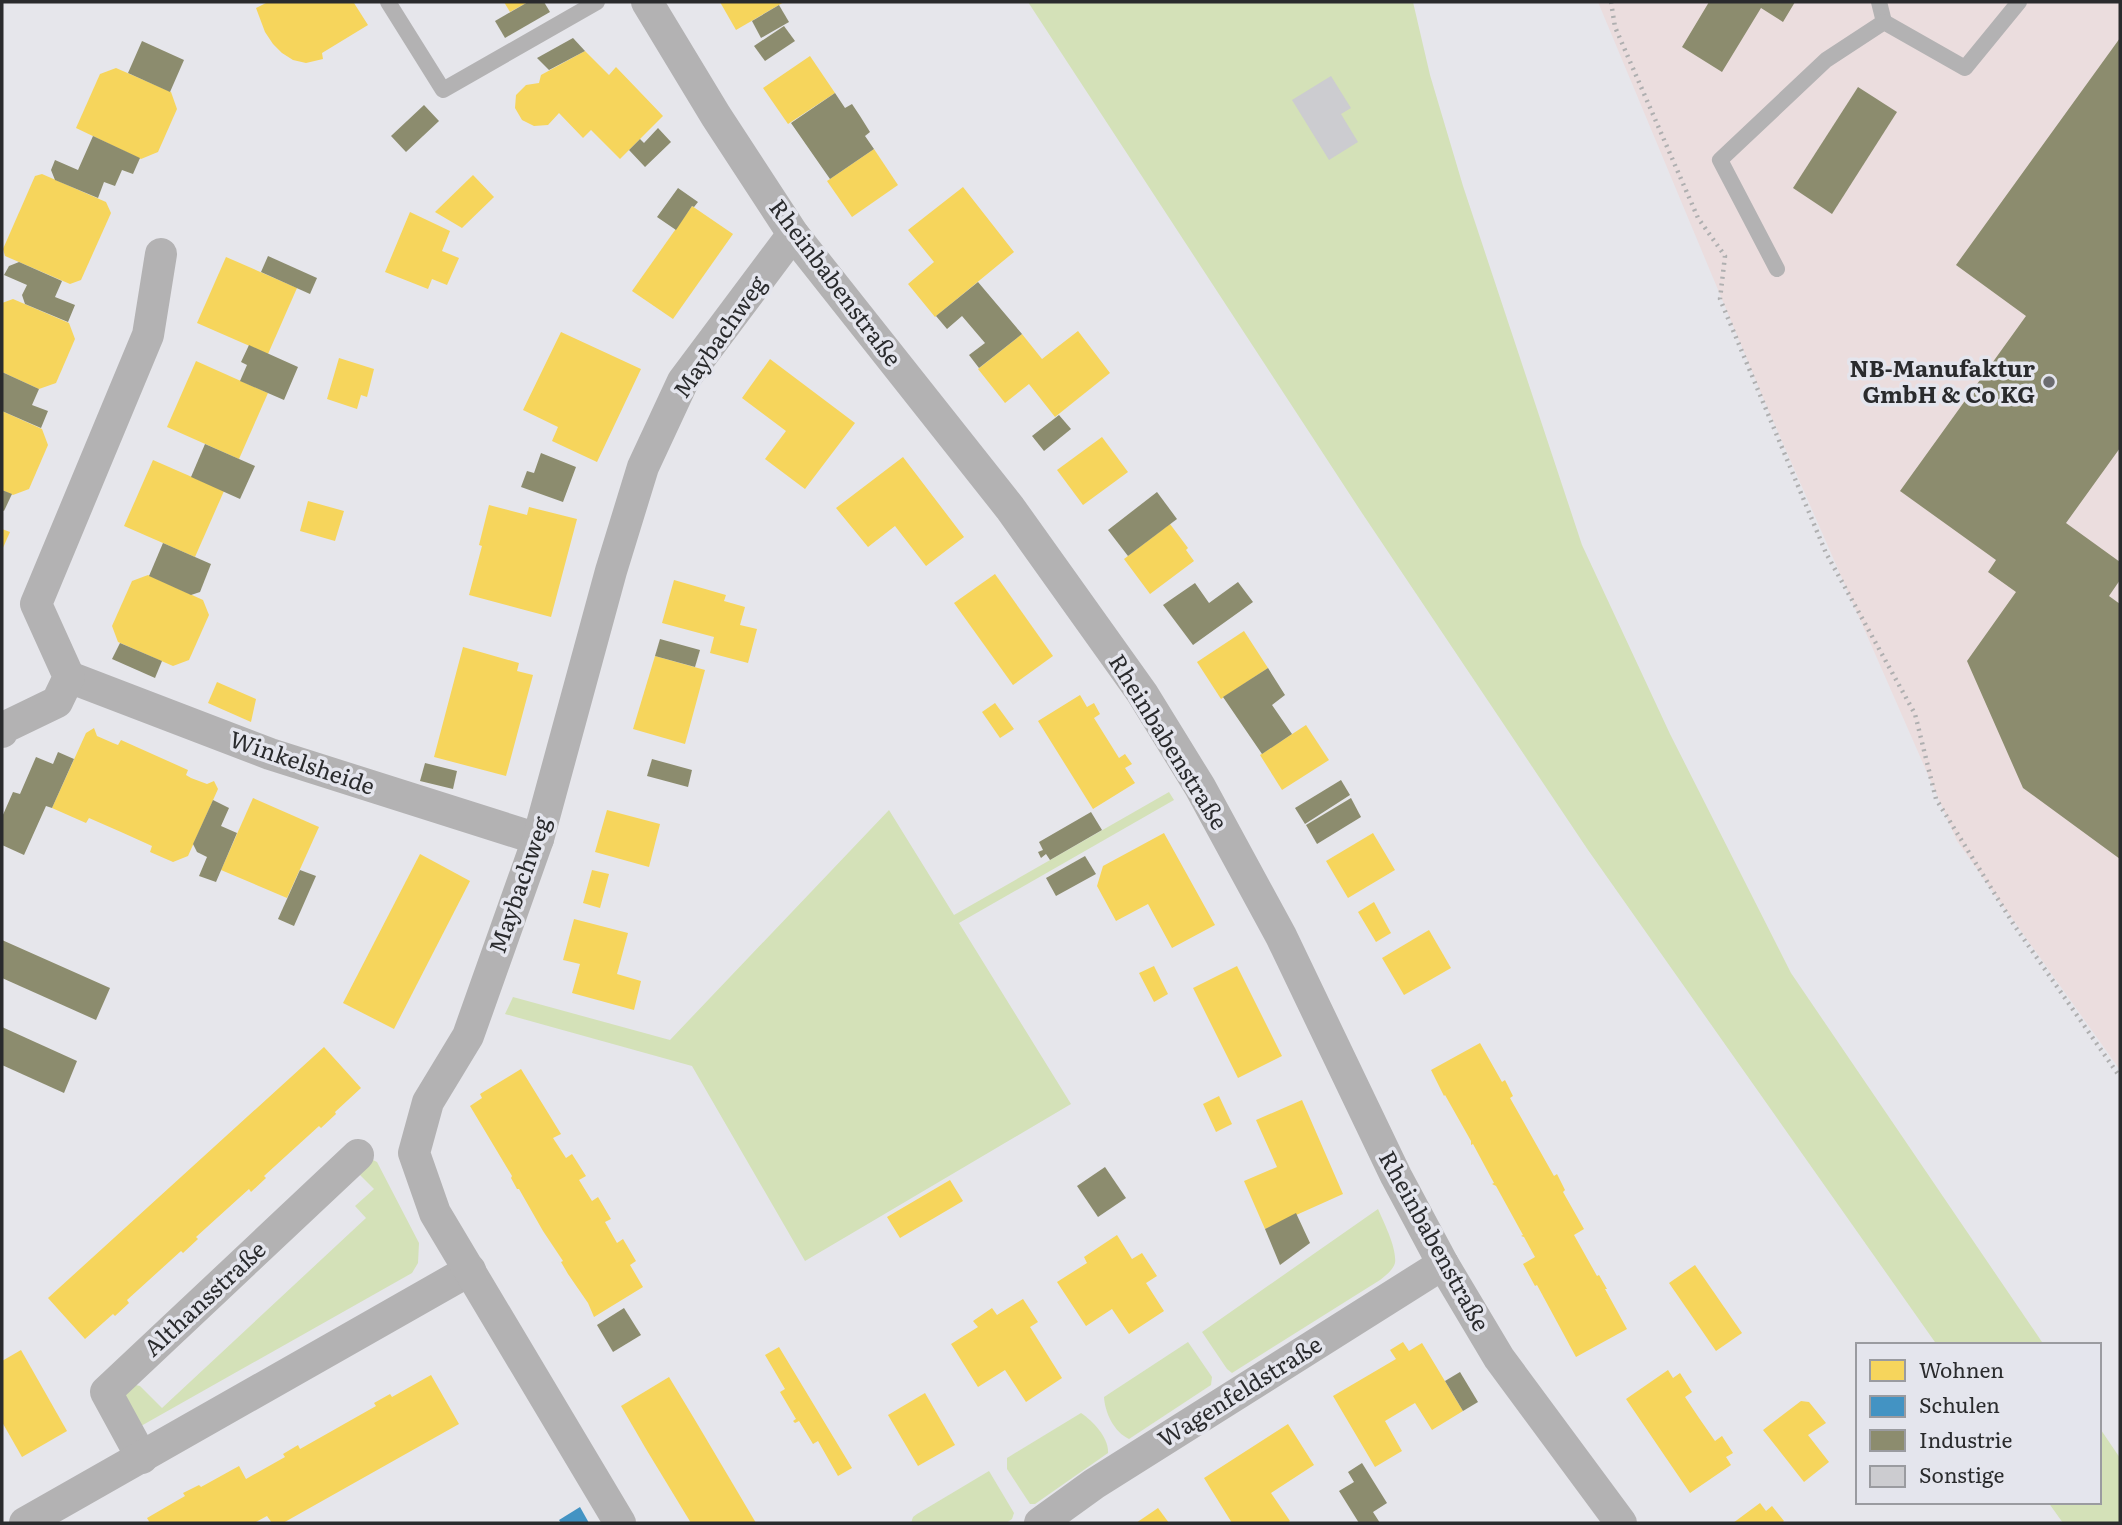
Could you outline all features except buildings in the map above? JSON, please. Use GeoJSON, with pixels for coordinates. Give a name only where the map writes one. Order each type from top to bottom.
{"type":"FeatureCollection","features":[{"type":"Feature","properties":{"kind":"street","name":"Rheinbabenstraße"},"geometry":{"type":"LineString","coordinates":[[647,2],[716,116],[793,234],[1010,508],[1142,692],[1200,787],[1281,936],[1396,1176],[1443,1264],[1499,1358],[1621,1523]]}},
{"type":"Feature","properties":{"kind":"street","name":"Maybachweg"},"geometry":{"type":"LineString","coordinates":[[620,1523],[435,1213],[414,1153],[428,1102],[468,1036],[538,839],[611,571],[643,467],[683,382],[793,234]]}},
{"type":"Feature","properties":{"kind":"street"},"geometry":{"type":"LineString","coordinates":[[2,732],[4,728],[57,702],[69,677],[36,604],[148,335],[161,254]]}},
{"type":"Feature","properties":{"kind":"street","name":"Winkelsheide"},"geometry":{"type":"LineString","coordinates":[[69,677],[270,754],[538,839]]}},
{"type":"Feature","properties":{"kind":"street","name":"Althansstraße"},"geometry":{"type":"LineString","coordinates":[[142,1458],[106,1392],[358,1155]]}},
{"type":"Feature","properties":{"kind":"street","name":"Wagenfeldstraße"},"geometry":{"type":"LineString","coordinates":[[1040,1523],[1094,1484],[1443,1264]]}},
{"type":"Feature","properties":{"kind":"street"},"geometry":{"type":"LineString","coordinates":[[25,1523],[470,1270]]}},
{"type":"Feature","properties":{"kind":"lane"},"geometry":{"type":"LineString","coordinates":[[388,2],[443,90],[597,2]]}},
{"type":"Feature","properties":{"kind":"lane"},"geometry":{"type":"LineString","coordinates":[[1879,2],[1884,22],[1965,68],[2019,2]]}},
{"type":"Feature","properties":{"kind":"lane"},"geometry":{"type":"LineString","coordinates":[[1777,269],[1720,160],[1826,60],[1884,22]]}},
{"type":"Feature","properties":{"kind":"path"},"geometry":{"type":"LineString","coordinates":[[1611,2],[1615,27],[1698,218],[1725,256],[1720,299],[1826,553],[1915,714],[1936,799],[2014,925],[2120,1077]]}},
{"type":"Feature","properties":{"kind":"shaded area"},"geometry":{"type":"Polygon","coordinates":[[[1598,2],[2120,2],[2120,1070],[1957,841],[1764,400],[1598,2]]]}},
{"type":"Feature","properties":{"kind":"green space"},"geometry":{"type":"Polygon","coordinates":[[[1028,2],[1413,2],[1430,75],[1463,186],[1582,545],[1670,734],[1791,973],[2043,1343],[1936,1343],[1588,850],[1362,513],[1028,2]]]}},
{"type":"Feature","properties":{"kind":"green space"},"geometry":{"type":"Polygon","coordinates":[[[1169,792],[1174,800],[959,923],[1071,1104],[805,1261],[692,1066],[505,1014],[513,997],[670,1040],[889,810],[954,915],[1169,792]]]}},
{"type":"Feature","properties":{"kind":"green space"},"geometry":{"type":"Polygon","coordinates":[[[371,1159],[377,1162],[419,1243],[418,1263],[412,1273],[141,1426],[123,1404],[127,1388],[140,1386],[162,1408],[366,1218],[355,1206],[374,1189],[357,1172],[371,1159]]]}},
{"type":"Feature","properties":{"kind":"green space"},"geometry":{"type":"Polygon","coordinates":[[[1378,1209],[1394,1250],[1395,1263],[1389,1273],[1232,1373],[1227,1369],[1202,1332],[1378,1209]]]}},
{"type":"Feature","properties":{"kind":"green space"},"geometry":{"type":"Polygon","coordinates":[[[1188,1342],[1212,1377],[1211,1385],[1129,1439],[1124,1436],[1111,1421],[1104,1397],[1188,1342]]]}},
{"type":"Feature","properties":{"kind":"green space"},"geometry":{"type":"Polygon","coordinates":[[[1081,1413],[1099,1430],[1108,1447],[1108,1453],[1035,1504],[1030,1504],[1007,1469],[1007,1458],[1081,1413]]]}},
{"type":"Feature","properties":{"kind":"green space"},"geometry":{"type":"Polygon","coordinates":[[[2101,1430],[2120,1458],[2120,1523],[2063,1523],[2049,1504],[2101,1504],[2101,1430]]]}},
{"type":"Feature","properties":{"kind":"green space"},"geometry":{"type":"Polygon","coordinates":[[[989,1471],[1014,1513],[1012,1519],[1006,1523],[911,1523],[917,1514],[989,1471]]]}},
{"type":"Feature","properties":{"kind":"place","name":"NB-Manufaktur GmbH & Co KG"},"geometry":{"type":"Point","coordinates":[2049,382]}}]}
